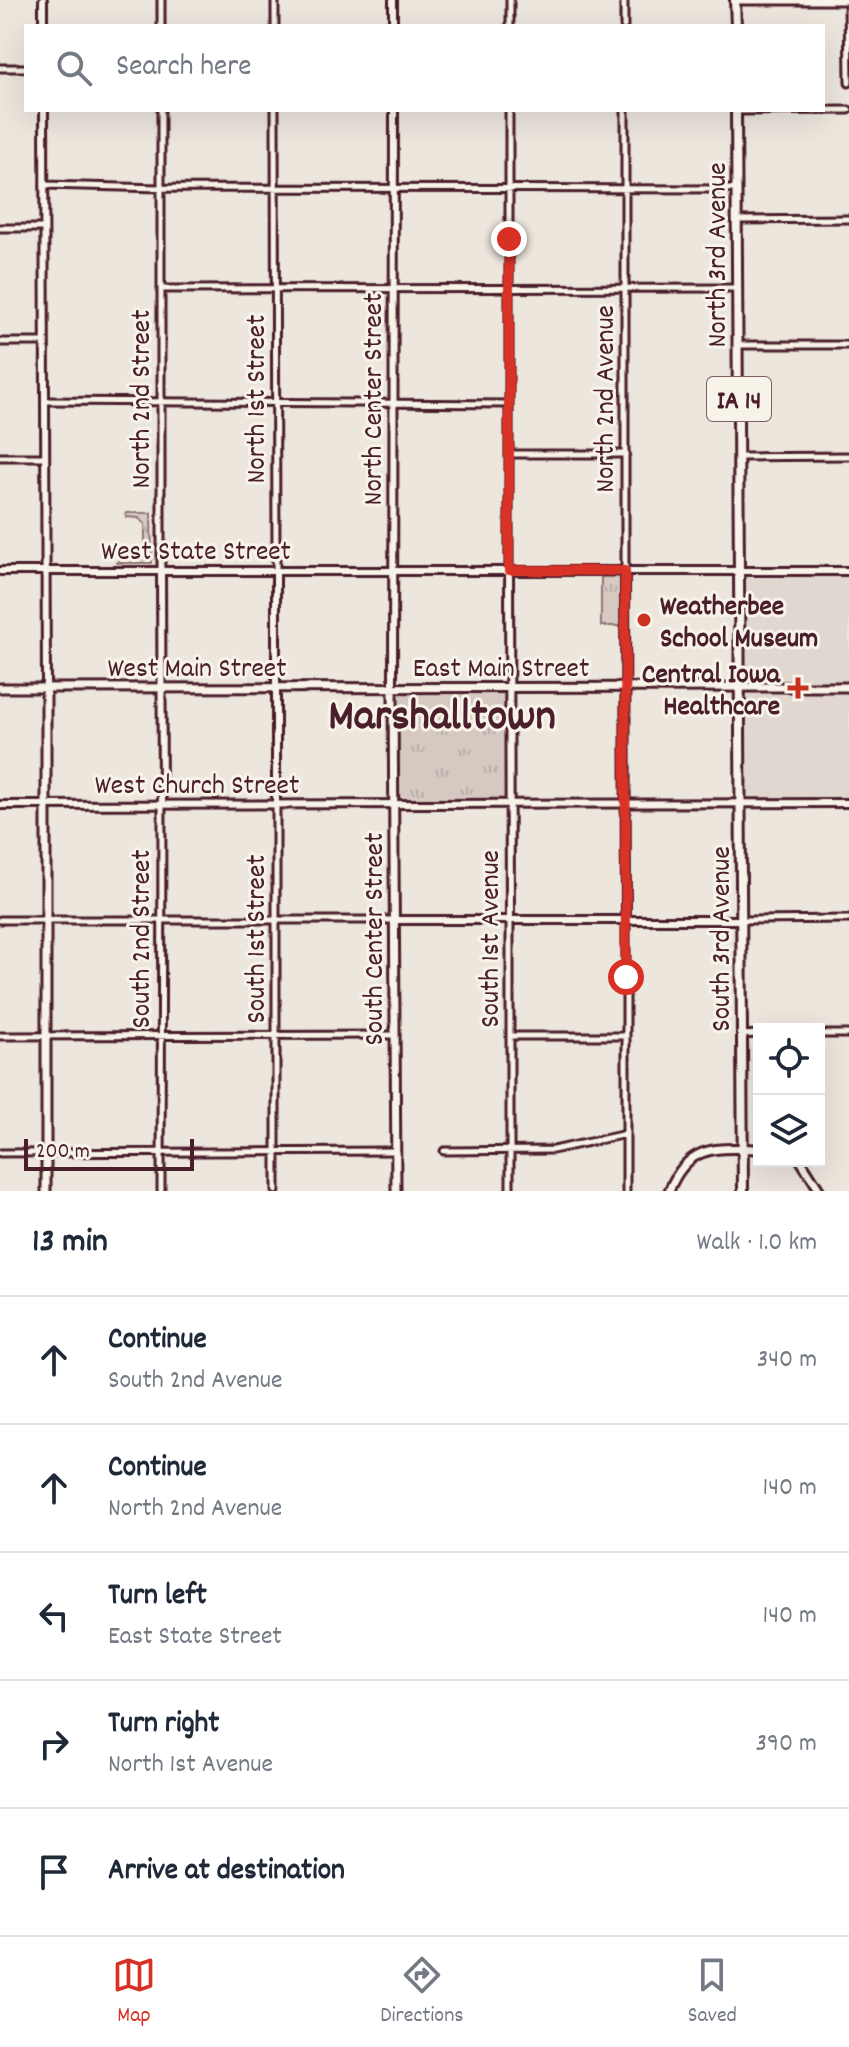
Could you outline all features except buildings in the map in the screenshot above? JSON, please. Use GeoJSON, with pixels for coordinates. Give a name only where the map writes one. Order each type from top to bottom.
{"type":"FeatureCollection","features":[{"type":"Feature","properties":{"kind":"main road"},"geometry":{"type":"LineString","coordinates":[[736,24],[735,0],[848,0]]}},
{"type":"Feature","properties":{"kind":"main road","name":"North 3rd Avenue"},"geometry":{"type":"LineString","coordinates":[[736,112],[740,688]]}},
{"type":"Feature","properties":{"kind":"main road","name":"East Main Street"},"geometry":{"type":"LineString","coordinates":[[393,688],[849,687]]}},
{"type":"Feature","properties":{"kind":"main road","name":"West Main Street"},"geometry":{"type":"LineString","coordinates":[[0,688],[393,688]]}},
{"type":"Feature","properties":{"kind":"main road"},"geometry":{"type":"LineString","coordinates":[[46,688],[46,1191]]}},
{"type":"Feature","properties":{"kind":"main road","name":"South Center Street"},"geometry":{"type":"LineString","coordinates":[[393,688],[396,1191]]}},
{"type":"Feature","properties":{"kind":"main road","name":"South 3rd Avenue"},"geometry":{"type":"LineString","coordinates":[[740,688],[743,1191]]}},
{"type":"Feature","properties":{"kind":"main road"},"geometry":{"type":"LineString","coordinates":[[669,1191],[680,1169],[694,1155],[711,1149],[753,1149]]}},
{"type":"Feature","properties":{"kind":"main road"},"geometry":{"type":"LineString","coordinates":[[805,1167],[820,1191]]}},
{"type":"Feature","properties":{"kind":"street"},"geometry":{"type":"LineString","coordinates":[[43,0],[43,24]]}},
{"type":"Feature","properties":{"kind":"street"},"geometry":{"type":"LineString","coordinates":[[161,0],[161,24]]}},
{"type":"Feature","properties":{"kind":"street"},"geometry":{"type":"LineString","coordinates":[[275,0],[275,24]]}},
{"type":"Feature","properties":{"kind":"street"},"geometry":{"type":"LineString","coordinates":[[393,0],[393,24]]}},
{"type":"Feature","properties":{"kind":"street"},"geometry":{"type":"LineString","coordinates":[[510,0],[510,24]]}},
{"type":"Feature","properties":{"kind":"street"},"geometry":{"type":"LineString","coordinates":[[624,0],[624,24]]}},
{"type":"Feature","properties":{"kind":"street"},"geometry":{"type":"LineString","coordinates":[[848,0],[849,83]]}},
{"type":"Feature","properties":{"kind":"street"},"geometry":{"type":"LineString","coordinates":[[0,68],[24,68]]}},
{"type":"Feature","properties":{"kind":"street"},"geometry":{"type":"LineString","coordinates":[[825,110],[849,110]]}},
{"type":"Feature","properties":{"kind":"street"},"geometry":{"type":"LineString","coordinates":[[44,112],[46,688]]}},
{"type":"Feature","properties":{"kind":"street","name":"North 2nd Street"},"geometry":{"type":"LineString","coordinates":[[161,112],[162,688]]}},
{"type":"Feature","properties":{"kind":"street","name":"North 1st Street"},"geometry":{"type":"LineString","coordinates":[[275,112],[276,688]]}},
{"type":"Feature","properties":{"kind":"street","name":"North Center Street"},"geometry":{"type":"LineString","coordinates":[[393,688],[394,112]]}},
{"type":"Feature","properties":{"kind":"street"},"geometry":{"type":"LineString","coordinates":[[509,112],[509,570]]}},
{"type":"Feature","properties":{"kind":"street","name":"North 2nd Avenue"},"geometry":{"type":"LineString","coordinates":[[625,112],[626,920]]}},
{"type":"Feature","properties":{"kind":"street"},"geometry":{"type":"LineString","coordinates":[[44,185],[737,189]]}},
{"type":"Feature","properties":{"kind":"street"},"geometry":{"type":"LineString","coordinates":[[737,220],[849,219]]}},
{"type":"Feature","properties":{"kind":"street"},"geometry":{"type":"LineString","coordinates":[[0,228],[44,228]]}},
{"type":"Feature","properties":{"kind":"street"},"geometry":{"type":"LineString","coordinates":[[161,289],[738,288]]}},
{"type":"Feature","properties":{"kind":"street"},"geometry":{"type":"LineString","coordinates":[[0,342],[44,342]]}},
{"type":"Feature","properties":{"kind":"street"},"geometry":{"type":"LineString","coordinates":[[738,345],[849,345]]}},
{"type":"Feature","properties":{"kind":"street"},"geometry":{"type":"LineString","coordinates":[[45,401],[509,404]]}},
{"type":"Feature","properties":{"kind":"street"},"geometry":{"type":"LineString","coordinates":[[509,454],[626,454]]}},
{"type":"Feature","properties":{"kind":"street"},"geometry":{"type":"LineString","coordinates":[[739,457],[849,456]]}},
{"type":"Feature","properties":{"kind":"street"},"geometry":{"type":"LineString","coordinates":[[0,457],[45,457]]}},
{"type":"Feature","properties":{"kind":"street","name":"South 1st Avenue"},"geometry":{"type":"LineString","coordinates":[[509,570],[510,1191]]}},
{"type":"Feature","properties":{"kind":"street","name":"West State Street"},"geometry":{"type":"LineString","coordinates":[[0,571],[849,571]]}},
{"type":"Feature","properties":{"kind":"street","name":"South 2nd Street"},"geometry":{"type":"LineString","coordinates":[[161,1191],[162,688]]}},
{"type":"Feature","properties":{"kind":"street","name":"South 1st Street"},"geometry":{"type":"LineString","coordinates":[[276,688],[276,1191]]}},
{"type":"Feature","properties":{"kind":"street","name":"West Church Street"},"geometry":{"type":"LineString","coordinates":[[0,805],[849,803]]}},
{"type":"Feature","properties":{"kind":"street"},"geometry":{"type":"LineString","coordinates":[[0,920],[849,919]]}},
{"type":"Feature","properties":{"kind":"street"},"geometry":{"type":"LineString","coordinates":[[626,920],[626,1191]]}},
{"type":"Feature","properties":{"kind":"street"},"geometry":{"type":"LineString","coordinates":[[741,1035],[753,1034]]}},
{"type":"Feature","properties":{"kind":"street"},"geometry":{"type":"LineString","coordinates":[[825,1034],[849,1034]]}},
{"type":"Feature","properties":{"kind":"street"},"geometry":{"type":"LineString","coordinates":[[0,1036],[394,1035]]}},
{"type":"Feature","properties":{"kind":"street"},"geometry":{"type":"LineString","coordinates":[[510,1036],[626,1036]]}},
{"type":"Feature","properties":{"kind":"street"},"geometry":{"type":"LineString","coordinates":[[444,1151],[553,1150],[626,1134]]}},
{"type":"Feature","properties":{"kind":"street"},"geometry":{"type":"LineString","coordinates":[[0,1153],[395,1151]]}},
{"type":"Feature","properties":{"kind":"shaded area","name":"Central Iowa Healthcare"},"geometry":{"type":"Polygon","coordinates":[[[849,576],[849,799],[746,801],[747,578],[849,576]]]}},
{"type":"Feature","properties":{"kind":"green space"},"geometry":{"type":"Polygon","coordinates":[[[126,513],[151,513],[152,563],[117,563],[123,555],[132,555],[145,546],[145,524],[139,518],[126,517],[126,513]]]}},
{"type":"Feature","properties":{"kind":"green space"},"geometry":{"type":"Polygon","coordinates":[[[601,577],[620,577],[621,626],[601,626],[601,577]]]}},
{"type":"Feature","properties":{"kind":"green space"},"geometry":{"type":"Polygon","coordinates":[[[509,687],[509,805],[394,805],[393,688],[509,687]]]}},
{"type":"Feature","properties":{"kind":"place","name":"Weatherbee School Museum"},"geometry":{"type":"Point","coordinates":[644,620]}},
{"type":"Feature","properties":{"kind":"place","name":"Central Iowa Healthcare"},"geometry":{"type":"Point","coordinates":[798,688]}},
{"type":"Feature","properties":{"kind":"district","name":"Marshalltown"},"geometry":{"type":"Point","coordinates":[442,713]}},
{"type":"Feature","properties":{"kind":"route"},"geometry":{"type":"LineString","coordinates":[[509,239],[509,570],[625,571],[626,977]]}}]}
